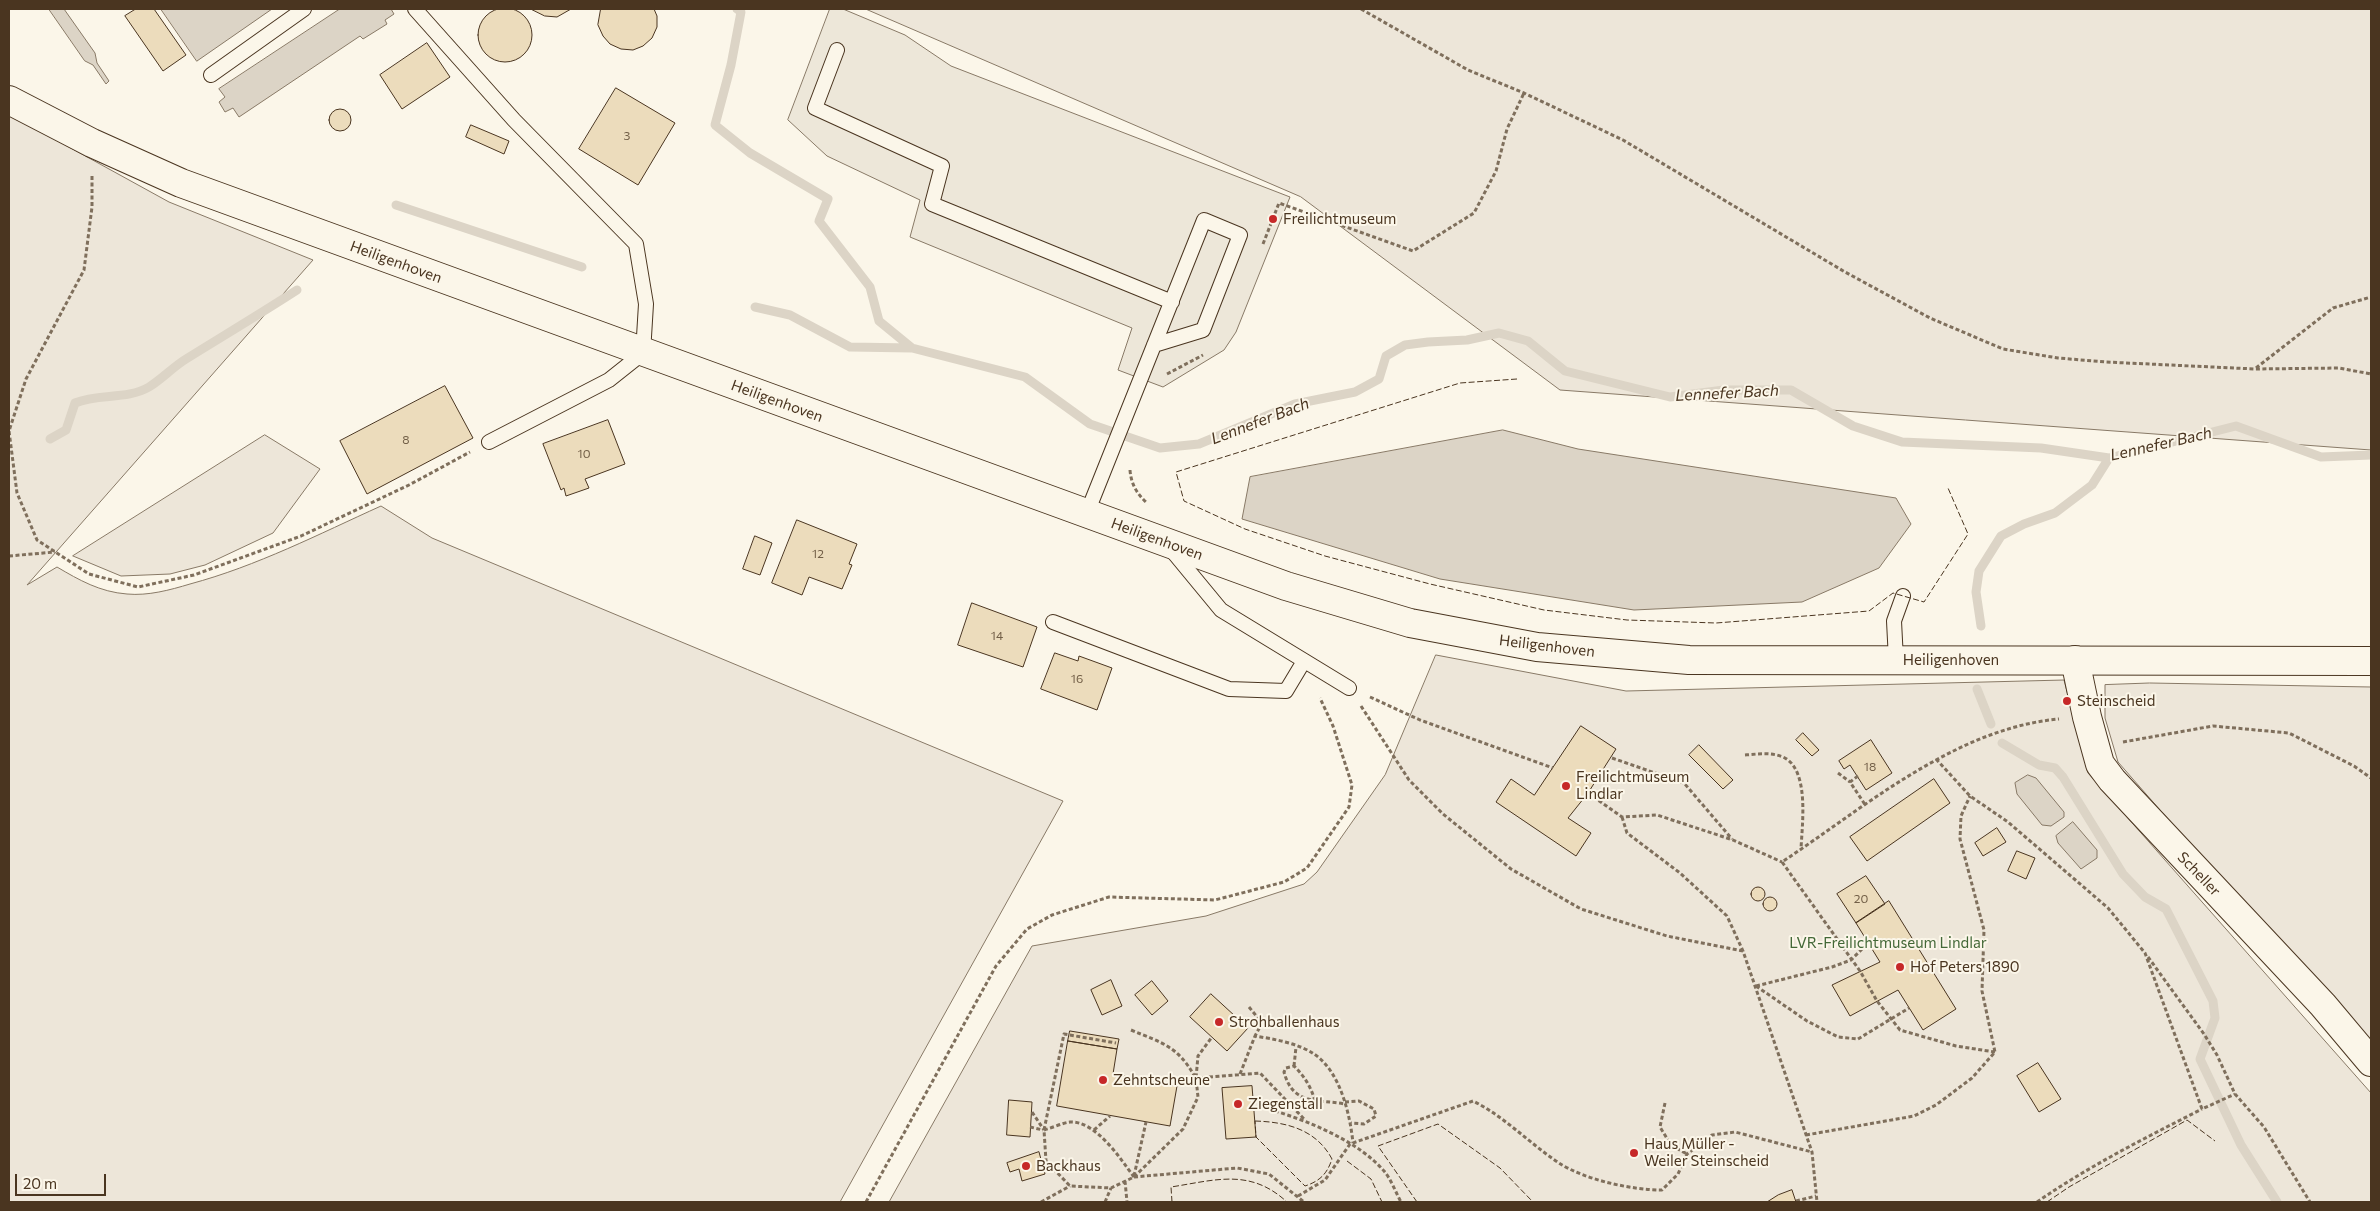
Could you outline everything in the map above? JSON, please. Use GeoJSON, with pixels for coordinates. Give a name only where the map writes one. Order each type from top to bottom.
{"type":"FeatureCollection","features":[{"type":"Feature","properties":{"kind":"main road","name":"Heiligenhoven"},"geometry":{"type":"LineString","coordinates":[[9,100],[92,142],[180,182],[1286,586],[1410,623],[1537,647],[1689,660],[2371,661]]}},
{"type":"Feature","properties":{"kind":"main road","name":"Scheller"},"geometry":{"type":"LineString","coordinates":[[2075,660],[2087,717],[2100,764],[2112,780],[2316,998],[2371,1062]]}},
{"type":"Feature","properties":{"kind":"lane"},"geometry":{"type":"LineString","coordinates":[[211,75],[304,9]]}},
{"type":"Feature","properties":{"kind":"lane"},"geometry":{"type":"LineString","coordinates":[[414,9],[514,120],[636,244],[646,304],[644,353],[609,380],[489,442]]}},
{"type":"Feature","properties":{"kind":"lane"},"geometry":{"type":"LineString","coordinates":[[837,50],[815,108],[942,166],[932,204],[1172,302]]}},
{"type":"Feature","properties":{"kind":"lane"},"geometry":{"type":"LineString","coordinates":[[1086,513],[1204,220],[1240,235],[1203,330],[1154,345]]}},
{"type":"Feature","properties":{"kind":"lane"},"geometry":{"type":"LineString","coordinates":[[1166,542],[1221,610],[1349,688]]}},
{"type":"Feature","properties":{"kind":"lane"},"geometry":{"type":"LineString","coordinates":[[1896,660],[1894,621],[1903,596]]}},
{"type":"Feature","properties":{"kind":"lane"},"geometry":{"type":"LineString","coordinates":[[1053,622],[1229,689],[1286,691],[1304,662]]}},
{"type":"Feature","properties":{"kind":"path"},"geometry":{"type":"LineString","coordinates":[[1361,9],[1468,70],[1524,93],[1623,140],[1845,272],[1930,318],[2003,349],[2058,358],[2106,362],[2255,369],[2340,368],[2371,374]]}},
{"type":"Feature","properties":{"kind":"path"},"geometry":{"type":"LineString","coordinates":[[1279,203],[1413,251],[1474,213],[1496,171],[1507,129],[1524,93]]}},
{"type":"Feature","properties":{"kind":"path"},"geometry":{"type":"LineString","coordinates":[[92,142],[92,207],[84,270],[26,379],[9,431],[17,493],[37,540],[89,574],[138,587],[194,575],[301,536],[408,485],[489,442]]}},
{"type":"Feature","properties":{"kind":"path"},"geometry":{"type":"LineString","coordinates":[[2255,369],[2333,308],[2371,297]]}},
{"type":"Feature","properties":{"kind":"path"},"geometry":{"type":"LineString","coordinates":[[9,556],[55,552]]}},
{"type":"Feature","properties":{"kind":"path"},"geometry":{"type":"LineString","coordinates":[[866,1202],[996,966],[1027,929],[1052,915],[1109,896],[1215,900],[1284,882],[1307,868],[1349,807],[1352,785],[1333,726],[1304,662]]}},
{"type":"Feature","properties":{"kind":"path"},"geometry":{"type":"LineString","coordinates":[[1349,688],[1420,720],[1553,768]]}},
{"type":"Feature","properties":{"kind":"path"},"geometry":{"type":"LineString","coordinates":[[1349,688],[1409,780],[1443,814],[1511,869],[1581,909],[1667,936],[1743,951]]}},
{"type":"Feature","properties":{"kind":"path"},"geometry":{"type":"LineString","coordinates":[[1782,862],[1936,758],[1992,734],[2034,721],[2087,717]]}},
{"type":"Feature","properties":{"kind":"path"},"geometry":{"type":"LineString","coordinates":[[2095,747],[2213,726],[2289,733],[2354,766],[2371,778]]}},
{"type":"Feature","properties":{"kind":"path"},"geometry":{"type":"LineString","coordinates":[[1744,755],[1766,753],[1785,758],[1799,774],[1803,805],[1801,850]]}},
{"type":"Feature","properties":{"kind":"path"},"geometry":{"type":"LineString","coordinates":[[1612,758],[1684,782],[1733,840]]}},
{"type":"Feature","properties":{"kind":"path"},"geometry":{"type":"LineString","coordinates":[[1936,758],[1970,796],[2008,822],[2108,908],[2145,953],[2204,1034],[2217,1055],[2235,1094],[2264,1127],[2310,1202]]}},
{"type":"Feature","properties":{"kind":"path"},"geometry":{"type":"LineString","coordinates":[[1838,774],[1850,782],[1866,806]]}},
{"type":"Feature","properties":{"kind":"path"},"geometry":{"type":"LineString","coordinates":[[1850,782],[1858,776]]}},
{"type":"Feature","properties":{"kind":"path"},"geometry":{"type":"LineString","coordinates":[[1588,794],[1622,816],[1657,815],[1733,840],[1782,862],[1851,960],[1877,1001],[1900,1030],[1956,1046],[1995,1052]]}},
{"type":"Feature","properties":{"kind":"path"},"geometry":{"type":"LineString","coordinates":[[1970,796],[1960,816],[1960,839],[1984,930],[1982,991],[1995,1052]]}},
{"type":"Feature","properties":{"kind":"path"},"geometry":{"type":"LineString","coordinates":[[1622,816],[1627,833],[1680,872],[1727,916],[1756,986],[1812,1152],[1817,1202]]}},
{"type":"Feature","properties":{"kind":"path"},"geometry":{"type":"LineString","coordinates":[[1756,986],[1832,967],[1851,960],[1868,943]]}},
{"type":"Feature","properties":{"kind":"path"},"geometry":{"type":"LineString","coordinates":[[2145,953],[2202,1109]]}},
{"type":"Feature","properties":{"kind":"path"},"geometry":{"type":"LineString","coordinates":[[1756,986],[1807,1021],[1838,1037],[1858,1039],[1909,1008]]}},
{"type":"Feature","properties":{"kind":"path"},"geometry":{"type":"LineString","coordinates":[[1240,1074],[1262,1022],[1249,1007]]}},
{"type":"Feature","properties":{"kind":"path"},"geometry":{"type":"LineString","coordinates":[[1131,1030],[1171,1047],[1186,1061],[1196,1078]]}},
{"type":"Feature","properties":{"kind":"path"},"geometry":{"type":"LineString","coordinates":[[1070,1186],[1046,1161],[1044,1130],[1064,1034],[1116,1043]]}},
{"type":"Feature","properties":{"kind":"path"},"geometry":{"type":"LineString","coordinates":[[1255,1036],[1314,1054],[1330,1071],[1345,1103],[1351,1123],[1352,1143]]}},
{"type":"Feature","properties":{"kind":"path"},"geometry":{"type":"LineString","coordinates":[[1134,1177],[1183,1129],[1198,1097],[1196,1078],[1198,1056],[1212,1037]]}},
{"type":"Feature","properties":{"kind":"path"},"geometry":{"type":"LineString","coordinates":[[1296,1047],[1294,1066],[1307,1081],[1315,1101]]}},
{"type":"Feature","properties":{"kind":"path"},"geometry":{"type":"LineString","coordinates":[[1806,1135],[1914,1116],[1936,1106],[1972,1078],[1995,1052]]}},
{"type":"Feature","properties":{"kind":"path"},"geometry":{"type":"LineString","coordinates":[[1294,1066],[1286,1068],[1284,1072],[1286,1082],[1302,1098],[1345,1103],[1359,1101],[1374,1109],[1376,1116],[1364,1124],[1351,1123]]}},
{"type":"Feature","properties":{"kind":"path"},"geometry":{"type":"LineString","coordinates":[[1196,1078],[1260,1073],[1305,1121]]}},
{"type":"Feature","properties":{"kind":"path"},"geometry":{"type":"LineString","coordinates":[[2037,1202],[2070,1179],[2117,1153],[2235,1094]]}},
{"type":"Feature","properties":{"kind":"path"},"geometry":{"type":"LineString","coordinates":[[1298,1196],[1325,1180],[1352,1143],[1473,1100],[1492,1111],[1561,1164],[1605,1182],[1642,1190],[1662,1190],[1678,1174],[1687,1154],[1712,1135],[1735,1132],[1812,1152]]}},
{"type":"Feature","properties":{"kind":"path"},"geometry":{"type":"LineString","coordinates":[[1665,1103],[1660,1127],[1672,1145],[1687,1154]]}},
{"type":"Feature","properties":{"kind":"path"},"geometry":{"type":"LineString","coordinates":[[1275,1111],[1305,1121],[1352,1143],[1385,1172],[1401,1202]]}},
{"type":"Feature","properties":{"kind":"path"},"geometry":{"type":"LineString","coordinates":[[1032,1112],[1044,1130]]}},
{"type":"Feature","properties":{"kind":"path"},"geometry":{"type":"LineString","coordinates":[[1094,1130],[1110,1116]]}},
{"type":"Feature","properties":{"kind":"path"},"geometry":{"type":"LineString","coordinates":[[1030,1127],[1044,1130],[1071,1122],[1094,1130],[1119,1156],[1134,1177]]}},
{"type":"Feature","properties":{"kind":"path"},"geometry":{"type":"LineString","coordinates":[[1134,1177],[1146,1122]]}},
{"type":"Feature","properties":{"kind":"path"},"geometry":{"type":"LineString","coordinates":[[1041,1202],[1070,1186],[1111,1188],[1134,1177],[1237,1168],[1269,1174],[1304,1202]]}},
{"type":"Feature","properties":{"kind":"path"},"geometry":{"type":"LineString","coordinates":[[1125,1181],[1127,1202]]}},
{"type":"Feature","properties":{"kind":"path"},"geometry":{"type":"LineString","coordinates":[[1105,1202],[1111,1188]]}},
{"type":"Feature","properties":{"kind":"path"},"geometry":{"type":"LineString","coordinates":[[1796,1201],[1816,1196]]}},
{"type":"Feature","properties":{"kind":"green space"},"geometry":{"type":"Polygon","coordinates":[[[866,9],[2371,9],[2371,450],[1560,390],[1301,197],[866,9]]]}},
{"type":"Feature","properties":{"kind":"green space"},"geometry":{"type":"Polygon","coordinates":[[[9,114],[169,202],[313,260],[27,585],[57,567],[90,585],[117,593],[143,594],[167,590],[215,577],[264,559],[381,506],[432,538],[1063,801],[840,1202],[9,1202],[9,114]]]}},
{"type":"Feature","properties":{"kind":"green space"},"geometry":{"type":"Polygon","coordinates":[[[265,435],[320,469],[273,533],[205,565],[170,574],[121,576],[73,556],[265,435]]]}},
{"type":"Feature","properties":{"kind":"green space","name":"LVR-Freilichtmuseum Lindlar"},"geometry":{"type":"Polygon","coordinates":[[[1436,655],[1626,691],[2064,680],[2088,773],[2371,1093],[2371,1202],[889,1202],[1032,946],[1206,916],[1304,884],[1317,872],[1385,775],[1436,655]]]}},
{"type":"Feature","properties":{"kind":"green space"},"geometry":{"type":"Polygon","coordinates":[[[2150,683],[2371,687],[2371,1051],[2118,762],[2105,718],[2105,685],[2150,683]]]}},
{"type":"Feature","properties":{"kind":"shaded area"},"geometry":{"type":"Polygon","coordinates":[[[49,9],[64,9],[95,53],[97,63],[109,81],[106,84],[93,65],[85,61],[49,9]]]}},
{"type":"Feature","properties":{"kind":"shaded area"},"geometry":{"type":"Polygon","coordinates":[[[161,9],[272,9],[197,61],[161,9]]]}},
{"type":"Feature","properties":{"kind":"shaded area"},"geometry":{"type":"Polygon","coordinates":[[[340,9],[391,9],[394,14],[385,20],[387,24],[363,39],[360,36],[239,117],[233,108],[225,112],[219,102],[225,97],[219,89],[340,9]]]}},
{"type":"Feature","properties":{"kind":"shaded area"},"geometry":{"type":"Polygon","coordinates":[[[830,9],[843,9],[905,35],[951,66],[1290,197],[1236,332],[1224,350],[1163,387],[1118,370],[1132,328],[910,237],[920,200],[827,156],[788,120],[830,9]]]}},
{"type":"Feature","properties":{"kind":"shaded area"},"geometry":{"type":"Polygon","coordinates":[[[1503,430],[1578,449],[1896,498],[1911,524],[1879,568],[1802,602],[1634,610],[1440,579],[1242,519],[1250,477],[1503,430]]]}},
{"type":"Feature","properties":{"kind":"shaded area"},"geometry":{"type":"Polygon","coordinates":[[[2028,775],[2036,778],[2064,812],[2064,817],[2051,826],[2042,825],[2017,794],[2015,783],[2028,775]]]}},
{"type":"Feature","properties":{"kind":"shaded area"},"geometry":{"type":"Polygon","coordinates":[[[2073,822],[2097,850],[2097,858],[2081,869],[2058,843],[2056,836],[2073,822]]]}},
{"type":"Feature","properties":{"kind":"building"},"geometry":{"type":"Polygon","coordinates":[[[500,8],[510,8],[520,12],[528,20],[532,35],[528,50],[520,58],[510,62],[500,62],[490,58],[482,50],[478,40],[478,30],[482,20],[490,12],[500,8]]]}},
{"type":"Feature","properties":{"kind":"building"},"geometry":{"type":"Polygon","coordinates":[[[136,9],[154,9],[186,55],[163,71],[125,16],[136,9]]]}},
{"type":"Feature","properties":{"kind":"building"},"geometry":{"type":"Polygon","coordinates":[[[531,9],[571,9],[557,17],[545,16],[531,9]]]}},
{"type":"Feature","properties":{"kind":"building"},"geometry":{"type":"Polygon","coordinates":[[[601,9],[654,9],[657,16],[657,27],[652,38],[643,46],[633,50],[621,49],[610,44],[603,36],[598,25],[601,9]]]}},
{"type":"Feature","properties":{"kind":"building"},"geometry":{"type":"Polygon","coordinates":[[[427,43],[450,77],[402,109],[380,75],[427,43]]]}},
{"type":"Feature","properties":{"kind":"building"},"geometry":{"type":"Polygon","coordinates":[[[616,88],[675,123],[638,185],[579,149],[616,88]]]}},
{"type":"Feature","properties":{"kind":"building"},"geometry":{"type":"Polygon","coordinates":[[[336,109],[344,109],[351,116],[351,124],[344,131],[336,131],[329,124],[329,116],[336,109]]]}},
{"type":"Feature","properties":{"kind":"building"},"geometry":{"type":"Polygon","coordinates":[[[471,125],[509,141],[504,154],[466,137],[471,125]]]}},
{"type":"Feature","properties":{"kind":"building"},"geometry":{"type":"Polygon","coordinates":[[[445,386],[473,438],[367,494],[340,441],[445,386]]]}},
{"type":"Feature","properties":{"kind":"building"},"geometry":{"type":"Polygon","coordinates":[[[608,420],[625,464],[585,479],[589,488],[566,496],[564,488],[561,490],[543,444],[608,420]]]}},
{"type":"Feature","properties":{"kind":"building"},"geometry":{"type":"Polygon","coordinates":[[[797,520],[857,544],[849,564],[852,565],[842,589],[809,577],[802,595],[772,583],[797,520]]]}},
{"type":"Feature","properties":{"kind":"building"},"geometry":{"type":"Polygon","coordinates":[[[755,536],[772,543],[760,575],[743,569],[755,536]]]}},
{"type":"Feature","properties":{"kind":"building"},"geometry":{"type":"Polygon","coordinates":[[[972,603],[1037,627],[1023,667],[958,645],[972,603]]]}},
{"type":"Feature","properties":{"kind":"building"},"geometry":{"type":"Polygon","coordinates":[[[1055,653],[1078,661],[1079,656],[1112,668],[1097,710],[1041,689],[1055,653]]]}},
{"type":"Feature","properties":{"kind":"building","name":"Freilichtmuseum Lindlar"},"geometry":{"type":"Polygon","coordinates":[[[1581,726],[1616,749],[1588,793],[1568,818],[1591,833],[1576,856],[1496,802],[1511,779],[1534,795],[1581,726]]]}},
{"type":"Feature","properties":{"kind":"building"},"geometry":{"type":"Polygon","coordinates":[[[1803,733],[1819,750],[1812,756],[1796,740],[1803,733]]]}},
{"type":"Feature","properties":{"kind":"building"},"geometry":{"type":"Polygon","coordinates":[[[1871,740],[1892,773],[1866,790],[1850,765],[1844,769],[1839,761],[1871,740]]]}},
{"type":"Feature","properties":{"kind":"building"},"geometry":{"type":"Polygon","coordinates":[[[1699,745],[1733,780],[1723,789],[1689,755],[1699,745]]]}},
{"type":"Feature","properties":{"kind":"building"},"geometry":{"type":"Polygon","coordinates":[[[1934,779],[1950,803],[1867,861],[1850,837],[1934,779]]]}},
{"type":"Feature","properties":{"kind":"building"},"geometry":{"type":"Polygon","coordinates":[[[1997,828],[2006,842],[1983,856],[1975,843],[1997,828]]]}},
{"type":"Feature","properties":{"kind":"building"},"geometry":{"type":"Polygon","coordinates":[[[2017,851],[2035,858],[2026,879],[2008,871],[2017,851]]]}},
{"type":"Feature","properties":{"kind":"building"},"geometry":{"type":"Polygon","coordinates":[[[1866,876],[1885,904],[1856,923],[1837,894],[1866,876]]]}},
{"type":"Feature","properties":{"kind":"building"},"geometry":{"type":"Polygon","coordinates":[[[1758,887],[1763,889],[1765,894],[1763,899],[1758,901],[1753,899],[1751,894],[1753,889],[1758,887]]]}},
{"type":"Feature","properties":{"kind":"building"},"geometry":{"type":"Polygon","coordinates":[[[1767,897],[1773,897],[1777,904],[1773,911],[1767,911],[1763,907],[1763,901],[1767,897]]]}},
{"type":"Feature","properties":{"kind":"building","name":"Hof Peters 1890"},"geometry":{"type":"Polygon","coordinates":[[[1889,901],[1956,1009],[1923,1030],[1898,990],[1850,1016],[1832,985],[1880,962],[1856,923],[1889,901]]]}},
{"type":"Feature","properties":{"kind":"building"},"geometry":{"type":"Polygon","coordinates":[[[1111,980],[1122,1006],[1102,1015],[1091,990],[1111,980]]]}},
{"type":"Feature","properties":{"kind":"building"},"geometry":{"type":"Polygon","coordinates":[[[1152,981],[1168,1001],[1152,1015],[1135,995],[1152,981]]]}},
{"type":"Feature","properties":{"kind":"building","name":"Strohballenhaus"},"geometry":{"type":"Polygon","coordinates":[[[1211,994],[1248,1028],[1227,1051],[1190,1017],[1211,994]]]}},
{"type":"Feature","properties":{"kind":"building"},"geometry":{"type":"Polygon","coordinates":[[[1070,1031],[1119,1039],[1117,1049],[1068,1041],[1070,1031]]]}},
{"type":"Feature","properties":{"kind":"building","name":"Zehntscheune"},"geometry":{"type":"Polygon","coordinates":[[[1068,1041],[1117,1049],[1113,1074],[1177,1086],[1170,1126],[1057,1106],[1068,1041]]]}},
{"type":"Feature","properties":{"kind":"building"},"geometry":{"type":"Polygon","coordinates":[[[2038,1063],[2061,1099],[2039,1112],[2017,1076],[2038,1063]]]}},
{"type":"Feature","properties":{"kind":"building","name":"Ziegenstall"},"geometry":{"type":"Polygon","coordinates":[[[1252,1086],[1256,1137],[1226,1139],[1222,1088],[1252,1086]]]}},
{"type":"Feature","properties":{"kind":"building"},"geometry":{"type":"Polygon","coordinates":[[[1009,1100],[1032,1102],[1030,1137],[1007,1135],[1009,1100]]]}},
{"type":"Feature","properties":{"kind":"building","name":"Backhaus"},"geometry":{"type":"Polygon","coordinates":[[[1039,1152],[1045,1174],[1022,1181],[1019,1169],[1010,1172],[1007,1163],[1039,1152]]]}},
{"type":"Feature","properties":{"kind":"building"},"geometry":{"type":"Polygon","coordinates":[[[1792,1190],[1796,1202],[1767,1202],[1778,1195],[1792,1190]]]}},
{"type":"Feature","properties":{"kind":"waterway","name":"Lennefer Bach"},"geometry":{"type":"LineString","coordinates":[[737,9],[741,12],[731,65],[715,125],[750,153],[828,199],[819,221],[870,287],[879,321],[912,348],[1025,377],[1090,424],[1160,448],[1199,444],[1295,404],[1355,392],[1379,379],[1386,356],[1405,345],[1467,340],[1499,333],[1528,341],[1565,371],[1670,397],[1724,390],[1791,390],[1853,426],[1902,442],[2041,448],[2109,458],[2236,426],[2321,457],[2371,455]]}},
{"type":"Feature","properties":{"kind":"waterway"},"geometry":{"type":"LineString","coordinates":[[396,205],[582,267]]}},
{"type":"Feature","properties":{"kind":"waterway"},"geometry":{"type":"LineString","coordinates":[[50,439],[66,430],[75,403],[93,398],[131,394],[149,387],[186,359],[297,290]]}},
{"type":"Feature","properties":{"kind":"waterway"},"geometry":{"type":"LineString","coordinates":[[755,307],[790,315],[850,347],[912,348]]}},
{"type":"Feature","properties":{"kind":"waterway"},"geometry":{"type":"LineString","coordinates":[[1981,626],[1976,592],[1979,571],[2001,536],[2024,524],[2055,513],[2092,485],[2109,458]]}},
{"type":"Feature","properties":{"kind":"waterway"},"geometry":{"type":"LineString","coordinates":[[1977,689],[1991,724]]}},
{"type":"Feature","properties":{"kind":"waterway"},"geometry":{"type":"LineString","coordinates":[[2002,743],[2039,765],[2055,768],[2063,777],[2123,874],[2145,897],[2166,909],[2213,1001],[2215,1018],[2200,1059],[2241,1145],[2277,1202]]}},
{"type":"Feature","properties":{"kind":"fence"},"geometry":{"type":"LineString","coordinates":[[1517,379],[1460,383],[1176,472],[1184,501],[1245,529],[1325,556],[1430,584],[1544,610],[1627,620],[1716,623],[1869,611],[1893,593],[1924,602],[1968,534],[1948,488]]}},
{"type":"Feature","properties":{"kind":"fence"},"geometry":{"type":"LineString","coordinates":[[2047,1202],[2069,1187],[2187,1120],[2215,1141]]}},
{"type":"Feature","properties":{"kind":"fence"},"geometry":{"type":"LineString","coordinates":[[1255,1121],[1278,1123],[1309,1134],[1318,1141],[1332,1159],[1328,1169],[1315,1182],[1305,1186],[1256,1137],[1255,1121]]}},
{"type":"Feature","properties":{"kind":"fence"},"geometry":{"type":"LineString","coordinates":[[1417,1202],[1378,1146],[1438,1124],[1500,1168],[1533,1202]]}},
{"type":"Feature","properties":{"kind":"fence"},"geometry":{"type":"LineString","coordinates":[[1347,1161],[1371,1179],[1382,1202]]}},
{"type":"Feature","properties":{"kind":"fence"},"geometry":{"type":"LineString","coordinates":[[1172,1202],[1171,1187],[1232,1179],[1260,1184],[1287,1202]]}},
{"type":"Feature","properties":{"kind":"place","name":"Freilichtmuseum"},"geometry":{"type":"Point","coordinates":[1273,219]}},
{"type":"Feature","properties":{"kind":"place","name":"Steinscheid"},"geometry":{"type":"Point","coordinates":[2067,701]}},
{"type":"Feature","properties":{"kind":"place","name":"Freilichtmuseum Lindlar"},"geometry":{"type":"Point","coordinates":[1566,786]}},
{"type":"Feature","properties":{"kind":"place","name":"Hof Peters 1890"},"geometry":{"type":"Point","coordinates":[1900,967]}},
{"type":"Feature","properties":{"kind":"place","name":"Strohballenhaus"},"geometry":{"type":"Point","coordinates":[1219,1022]}},
{"type":"Feature","properties":{"kind":"place","name":"Zehntscheune"},"geometry":{"type":"Point","coordinates":[1103,1080]}},
{"type":"Feature","properties":{"kind":"place","name":"Ziegenstall"},"geometry":{"type":"Point","coordinates":[1238,1104]}},
{"type":"Feature","properties":{"kind":"place","name":"Haus Müller - Weiler Steinscheid"},"geometry":{"type":"Point","coordinates":[1634,1153]}},
{"type":"Feature","properties":{"kind":"place","name":"Backhaus"},"geometry":{"type":"Point","coordinates":[1026,1166]}}]}
